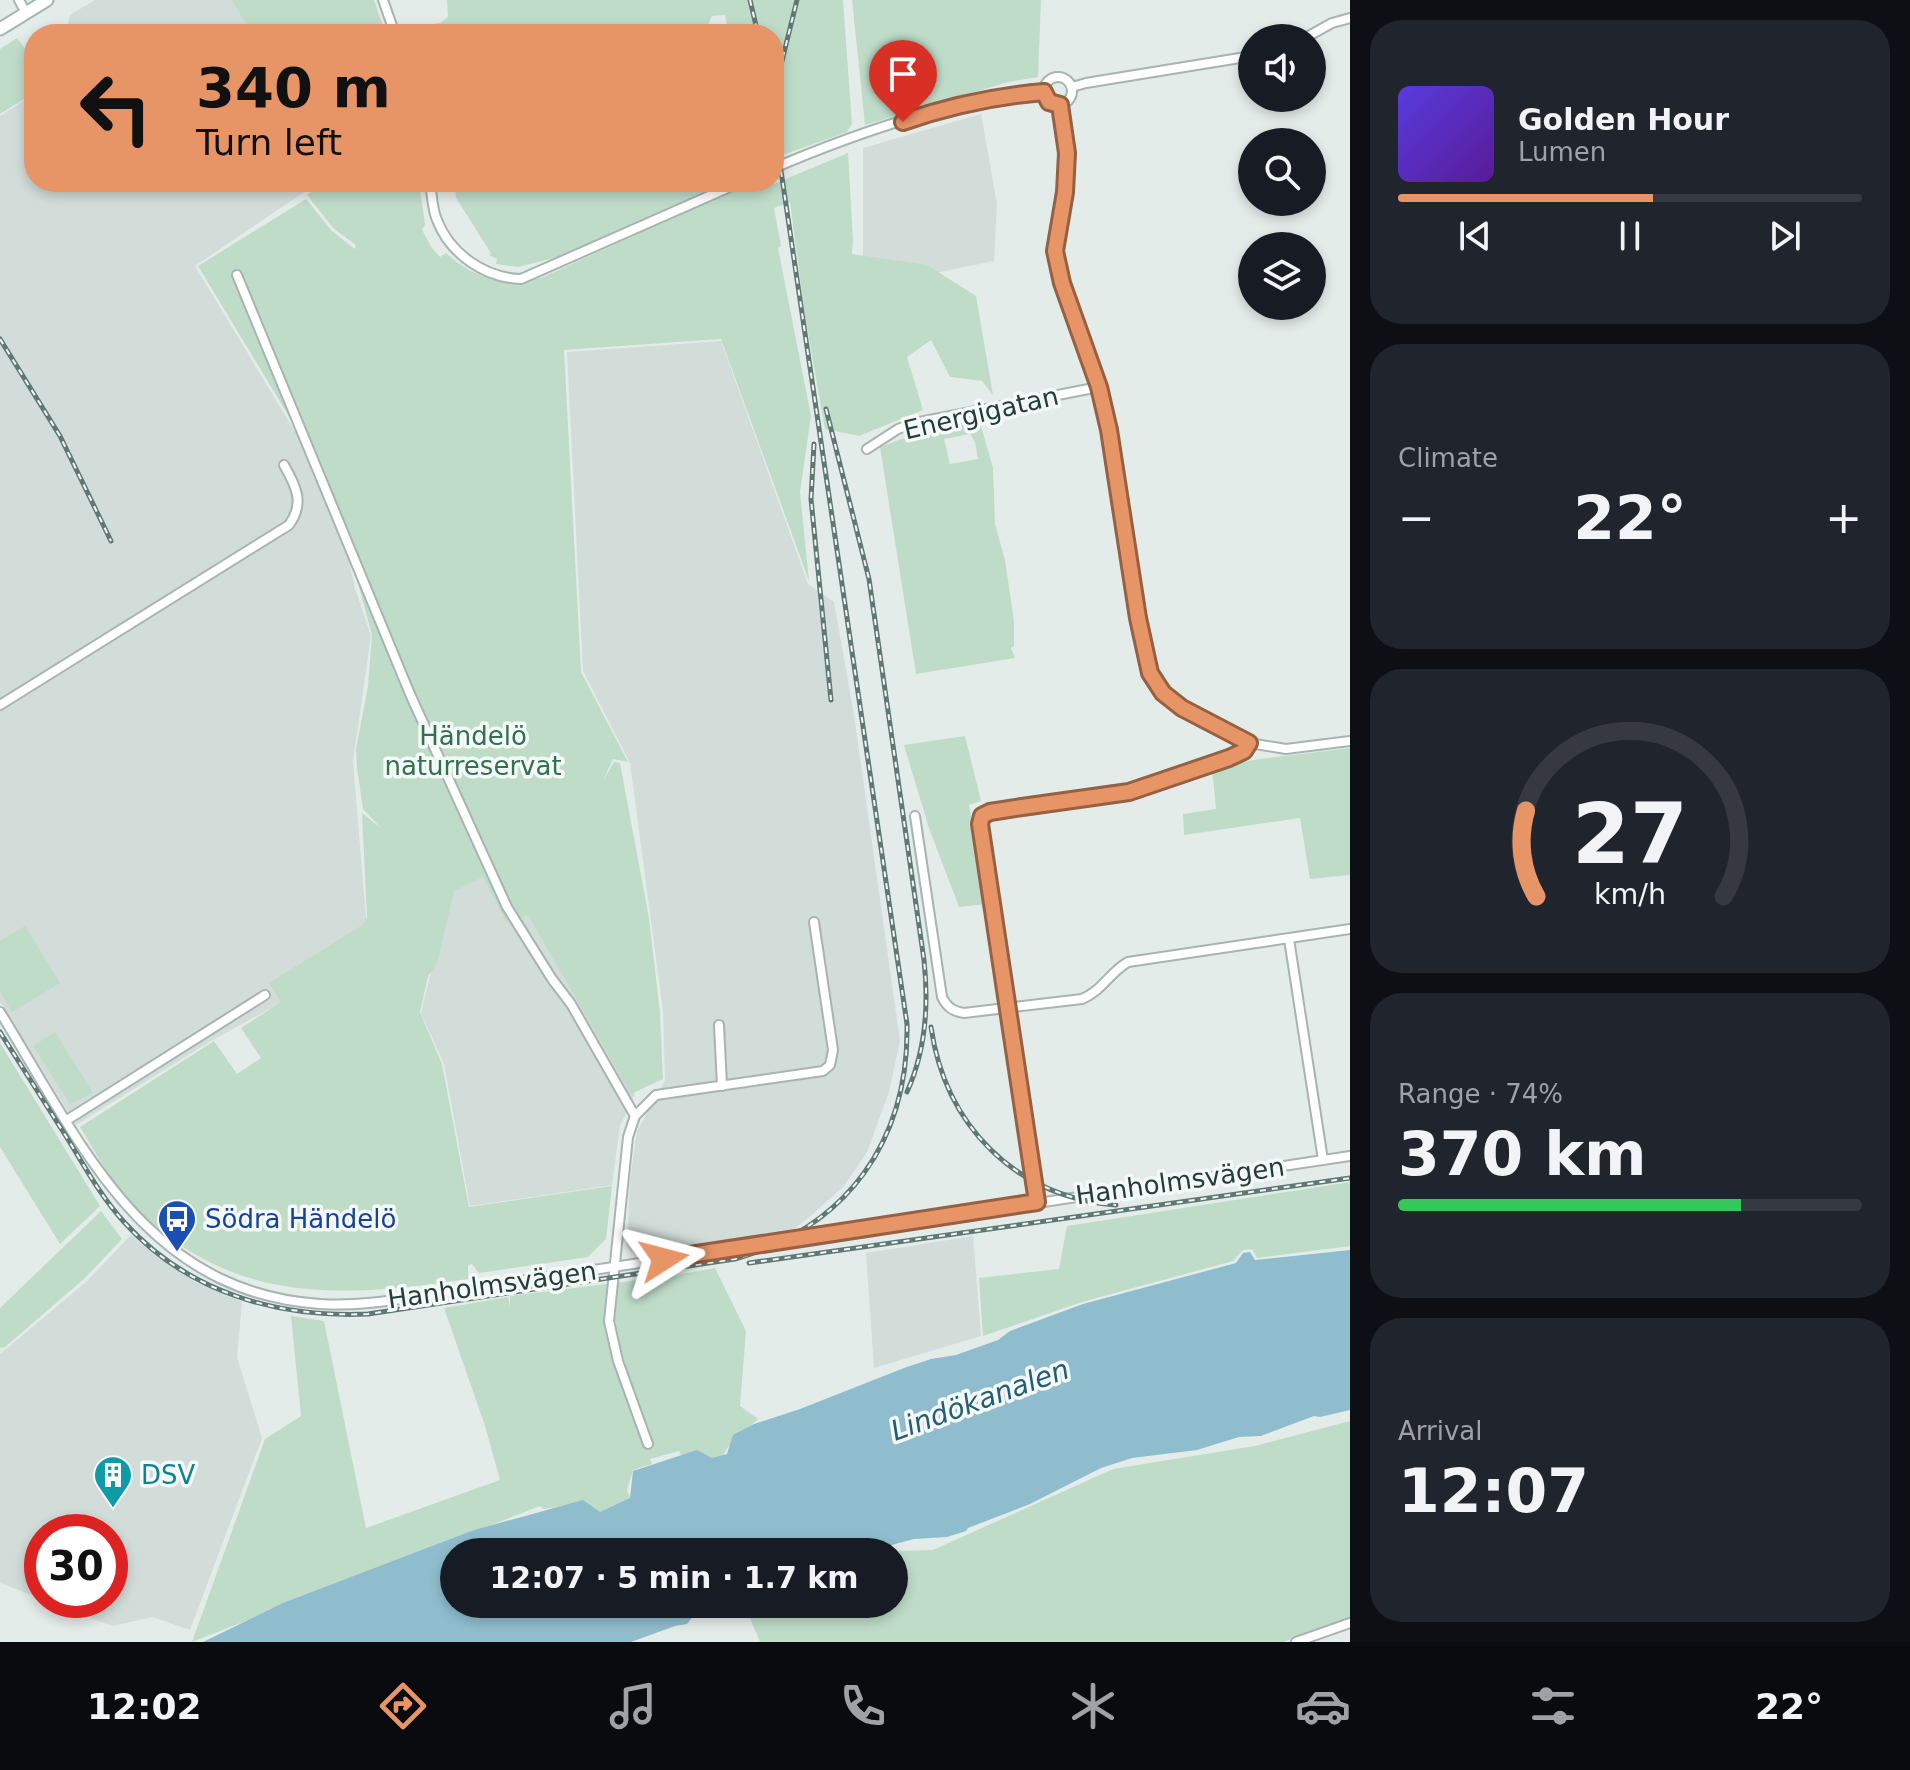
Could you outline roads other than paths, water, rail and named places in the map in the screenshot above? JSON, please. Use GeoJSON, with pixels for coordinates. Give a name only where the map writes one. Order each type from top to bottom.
{"type":"FeatureCollection","features":[{"type":"Feature","properties":{"kind":"street"},"geometry":{"type":"LineString","coordinates":[[19,0],[26,13]]}},
{"type":"Feature","properties":{"kind":"street"},"geometry":{"type":"LineString","coordinates":[[0,29],[47,0]]}},
{"type":"Feature","properties":{"kind":"street"},"geometry":{"type":"LineString","coordinates":[[383,0],[391,24]]}},
{"type":"Feature","properties":{"kind":"street"},"geometry":{"type":"LineString","coordinates":[[1326,26],[1350,18]]}},
{"type":"Feature","properties":{"kind":"street"},"geometry":{"type":"LineString","coordinates":[[1072,87],[1238,58]]}},
{"type":"Feature","properties":{"kind":"street"},"geometry":{"type":"LineString","coordinates":[[1055,77],[1065,79],[1072,87],[1070,99],[1060,105],[1049,102],[1044,92],[1046,82],[1055,77]]}},
{"type":"Feature","properties":{"kind":"street"},"geometry":{"type":"LineString","coordinates":[[784,164],[935,111],[1009,94],[1044,92]]}},
{"type":"Feature","properties":{"kind":"street"},"geometry":{"type":"LineString","coordinates":[[1060,105],[1067,153],[1065,192],[1055,251],[1062,283],[1099,387],[1111,439],[1138,618],[1150,673],[1163,693],[1182,708],[1249,743],[1286,749],[1350,741]]}},
{"type":"Feature","properties":{"kind":"street"},"geometry":{"type":"LineString","coordinates":[[432,192],[436,219],[458,255],[503,279],[521,279],[718,192]]}},
{"type":"Feature","properties":{"kind":"street"},"geometry":{"type":"LineString","coordinates":[[237,275],[410,694],[507,907],[571,1004],[635,1116]]}},
{"type":"Feature","properties":{"kind":"street","name":"Energigatan"},"geometry":{"type":"LineString","coordinates":[[867,449],[898,429],[914,423],[1099,387]]}},
{"type":"Feature","properties":{"kind":"street"},"geometry":{"type":"LineString","coordinates":[[0,705],[289,525],[298,507],[298,495],[284,465]]}},
{"type":"Feature","properties":{"kind":"street"},"geometry":{"type":"LineString","coordinates":[[1037,1202],[980,824],[982,816],[990,812],[1129,792],[1229,758],[1244,751],[1249,743]]}},
{"type":"Feature","properties":{"kind":"street"},"geometry":{"type":"LineString","coordinates":[[915,816],[942,997],[955,1012],[1082,999],[1096,993],[1119,967],[1128,962],[1350,929]]}},
{"type":"Feature","properties":{"kind":"street"},"geometry":{"type":"LineString","coordinates":[[648,1444],[618,1361],[609,1321],[628,1137],[635,1116],[656,1095],[823,1071],[830,1065],[833,1050],[814,922]]}},
{"type":"Feature","properties":{"kind":"street"},"geometry":{"type":"LineString","coordinates":[[1289,939],[1323,1160]]}},
{"type":"Feature","properties":{"kind":"street"},"geometry":{"type":"LineString","coordinates":[[67,1120],[265,995]]}},
{"type":"Feature","properties":{"kind":"street","name":"Hanholmsvägen"},"geometry":{"type":"LineString","coordinates":[[0,1012],[119,1199],[147,1230],[215,1276],[266,1295],[318,1304],[367,1303],[1350,1156]]}},
{"type":"Feature","properties":{"kind":"street"},"geometry":{"type":"LineString","coordinates":[[719,1025],[722,1086]]}},
{"type":"Feature","properties":{"kind":"street"},"geometry":{"type":"LineString","coordinates":[[1296,1642],[1350,1623]]}},
{"type":"Feature","properties":{"kind":"water","name":"Lindökanalen"},"geometry":{"type":"Polygon","coordinates":[[[1350,1250],[1350,1410],[1314,1416],[1261,1436],[1239,1437],[1197,1450],[1132,1458],[1101,1468],[1030,1504],[947,1537],[908,1541],[908,1538],[453,1538],[583,1500],[600,1512],[630,1498],[633,1471],[697,1450],[712,1458],[727,1454],[733,1435],[754,1424],[904,1368],[998,1340],[1010,1331],[1083,1304],[1236,1263],[1243,1253],[1250,1252],[1255,1260],[1350,1250]]]}},
{"type":"Feature","properties":{"kind":"water"},"geometry":{"type":"Polygon","coordinates":[[[440,1543],[440,1618],[692,1618],[687,1624],[631,1642],[203,1642],[283,1603],[440,1543]]]}},
{"type":"Feature","properties":{"kind":"railway"},"geometry":{"type":"LineString","coordinates":[[750,0],[756,24]]}},
{"type":"Feature","properties":{"kind":"railway"},"geometry":{"type":"LineString","coordinates":[[784,53],[797,0]]}},
{"type":"Feature","properties":{"kind":"railway"},"geometry":{"type":"LineString","coordinates":[[0,1032],[101,1193],[124,1222],[149,1246],[205,1283],[267,1305],[300,1311],[368,1314],[735,1259],[775,1245],[809,1225],[839,1201],[864,1173],[883,1141],[897,1106],[905,1066],[907,1024],[784,191]]}},
{"type":"Feature","properties":{"kind":"railway"},"geometry":{"type":"LineString","coordinates":[[0,339],[60,436],[111,541]]}},
{"type":"Feature","properties":{"kind":"railway"},"geometry":{"type":"LineString","coordinates":[[826,409],[869,579],[924,960],[926,994],[922,1044],[907,1092]]}},
{"type":"Feature","properties":{"kind":"railway"},"geometry":{"type":"LineString","coordinates":[[814,444],[811,499],[831,700]]}},
{"type":"Feature","properties":{"kind":"railway"},"geometry":{"type":"LineString","coordinates":[[931,1027],[939,1062],[952,1095],[969,1124],[991,1150],[1017,1171],[1046,1188],[1080,1199],[1116,1205]]}},
{"type":"Feature","properties":{"kind":"railway"},"geometry":{"type":"LineString","coordinates":[[749,1263],[1350,1178]]}},
{"type":"Feature","properties":{"kind":"place","name":"Södra Händelö"},"geometry":{"type":"Point","coordinates":[177,1253]}},
{"type":"Feature","properties":{"kind":"place","name":"DSV"},"geometry":{"type":"Point","coordinates":[113,1509]}},
{"type":"Feature","properties":{"kind":"park label","name":"Händelö naturreservat"},"geometry":{"type":"Point","coordinates":[473,751]}}]}
